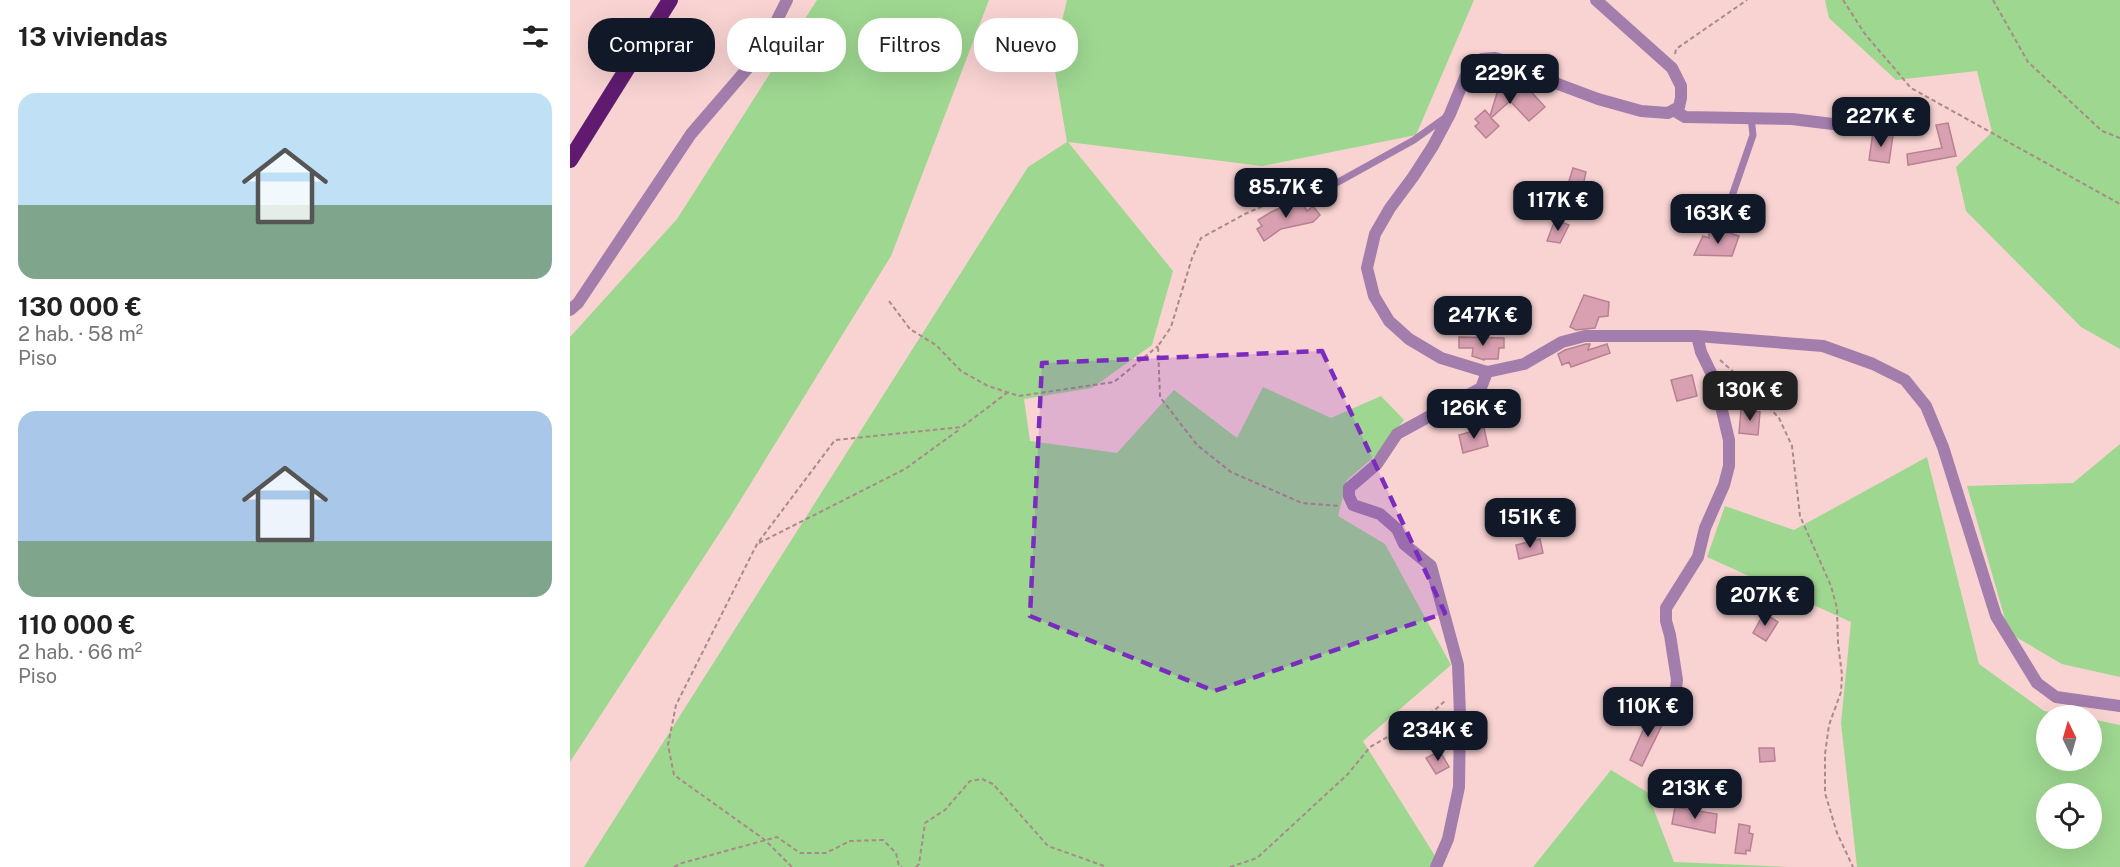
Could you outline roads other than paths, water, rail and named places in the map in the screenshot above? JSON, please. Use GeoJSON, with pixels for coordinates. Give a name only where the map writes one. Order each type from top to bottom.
{"type":"FeatureCollection","features":[{"type":"Feature","properties":{"kind":"highway"},"geometry":{"type":"LineString","coordinates":[[570,160],[670,0]]}},
{"type":"Feature","properties":{"kind":"street"},"geometry":{"type":"LineString","coordinates":[[570,310],[578,303],[691,134],[760,54],[787,0]]}},
{"type":"Feature","properties":{"kind":"street"},"geometry":{"type":"LineString","coordinates":[[1596,0],[1672,69],[1681,86],[1679,107],[1674,111],[1656,114],[1641,111],[1598,99],[1558,84],[1525,67],[1495,58],[1482,59],[1473,64],[1450,114],[1413,177],[1390,208],[1375,234],[1367,268],[1374,296],[1389,321],[1409,339],[1442,358],[1487,372],[1524,364],[1562,342],[1585,336],[1697,336],[1823,346],[1873,364],[1905,380],[1926,406],[1943,447],[1996,616],[2037,683],[2056,697],[2120,706]]}},
{"type":"Feature","properties":{"kind":"street"},"geometry":{"type":"LineString","coordinates":[[1674,111],[1685,117],[1751,117],[1872,124],[1908,129]]}},
{"type":"Feature","properties":{"kind":"street"},"geometry":{"type":"LineString","coordinates":[[1674,706],[1677,680],[1666,621],[1666,608],[1698,557],[1705,528],[1724,485],[1729,466],[1729,440],[1715,381],[1701,352],[1697,336]]}},
{"type":"Feature","properties":{"kind":"street"},"geometry":{"type":"LineString","coordinates":[[1436,867],[1448,839],[1459,787],[1458,665],[1431,566],[1404,544],[1397,529],[1380,514],[1353,505],[1349,496],[1349,488],[1377,464],[1397,434],[1481,388],[1487,372]]}},
{"type":"Feature","properties":{"kind":"lane"},"geometry":{"type":"LineString","coordinates":[[1313,196],[1414,140],[1450,114]]}},
{"type":"Feature","properties":{"kind":"lane"},"geometry":{"type":"LineString","coordinates":[[1722,225],[1753,135],[1751,117]]}}]}
